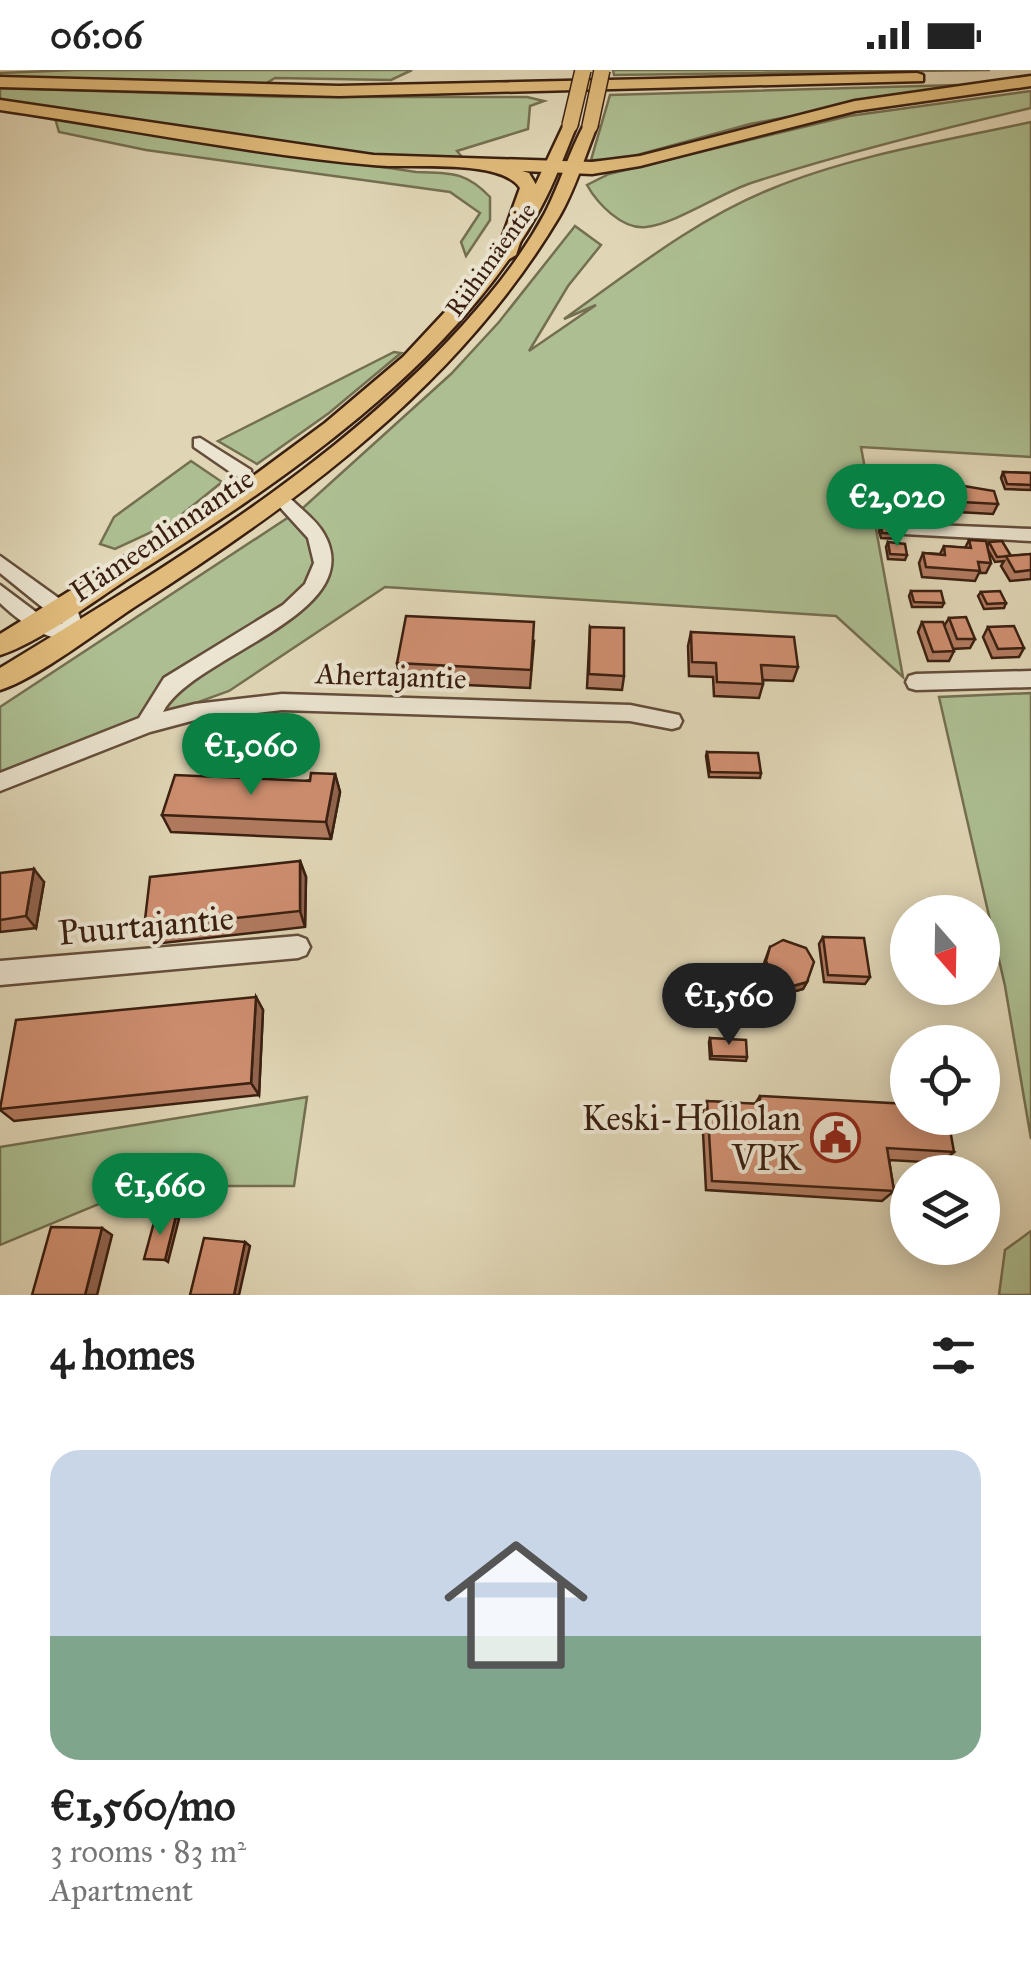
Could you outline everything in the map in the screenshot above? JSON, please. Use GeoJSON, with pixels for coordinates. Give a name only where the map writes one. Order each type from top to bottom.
{"type":"FeatureCollection","features":[{"type":"Feature","properties":{"kind":"highway"},"geometry":{"type":"LineString","coordinates":[[472,70],[623,80],[1031,77]]}},
{"type":"Feature","properties":{"kind":"highway"},"geometry":{"type":"LineString","coordinates":[[0,105],[289,150],[471,166],[578,168],[625,165],[855,106],[1031,77]]}},
{"type":"Feature","properties":{"kind":"highway"},"geometry":{"type":"LineString","coordinates":[[0,82],[339,91],[913,78]]}},
{"type":"Feature","properties":{"kind":"highway"},"geometry":{"type":"LineString","coordinates":[[471,166],[516,174],[529,188],[506,254]]}},
{"type":"Feature","properties":{"kind":"main road","name":"Riihimäentie"},"geometry":{"type":"LineString","coordinates":[[347,429],[448,324],[506,254],[555,167],[583,70]]}},
{"type":"Feature","properties":{"kind":"main road","name":"Riihimäentie"},"geometry":{"type":"LineString","coordinates":[[347,429],[428,372],[504,291],[544,234],[578,168],[602,70]]}},
{"type":"Feature","properties":{"kind":"main road","name":"Hämeenlinnantie"},"geometry":{"type":"LineString","coordinates":[[0,646],[347,429]]}},
{"type":"Feature","properties":{"kind":"main road","name":"Hämeenlinnantie"},"geometry":{"type":"LineString","coordinates":[[0,680],[202,550],[347,429]]}},
{"type":"Feature","properties":{"kind":"street"},"geometry":{"type":"LineString","coordinates":[[200,443],[244,474]]}},
{"type":"Feature","properties":{"kind":"street"},"geometry":{"type":"LineString","coordinates":[[147,724],[171,684],[264,630],[312,589],[319,576],[322,543],[314,528],[286,504]]}},
{"type":"Feature","properties":{"kind":"street"},"geometry":{"type":"LineString","coordinates":[[910,530],[1031,536]]}},
{"type":"Feature","properties":{"kind":"street"},"geometry":{"type":"LineString","coordinates":[[0,563],[62,608],[71,617],[75,633],[47,630],[36,624],[0,592]]}},
{"type":"Feature","properties":{"kind":"street"},"geometry":{"type":"LineString","coordinates":[[916,682],[1031,679]]}},
{"type":"Feature","properties":{"kind":"street","name":"Ahertajantie"},"geometry":{"type":"LineString","coordinates":[[0,782],[147,724],[196,712],[282,702],[630,713],[672,722]]}},
{"type":"Feature","properties":{"kind":"street","name":"Puurtajantie"},"geometry":{"type":"LineString","coordinates":[[0,973],[298,947]]}},
{"type":"Feature","properties":{"kind":"green space"},"geometry":{"type":"Polygon","coordinates":[[[412,70],[391,80],[275,78],[263,85],[0,78],[0,73],[412,70]]]}},
{"type":"Feature","properties":{"kind":"green space"},"geometry":{"type":"Polygon","coordinates":[[[613,70],[990,70],[614,75],[613,70]]]}},
{"type":"Feature","properties":{"kind":"green space"},"geometry":{"type":"Polygon","coordinates":[[[957,85],[750,124],[619,160],[591,160],[610,95],[957,85]]]}},
{"type":"Feature","properties":{"kind":"green space"},"geometry":{"type":"Polygon","coordinates":[[[0,88],[287,97],[527,97],[544,101],[530,106],[528,129],[457,151],[462,157],[452,162],[334,150],[0,101],[0,88]]]}},
{"type":"Feature","properties":{"kind":"green space"},"geometry":{"type":"Polygon","coordinates":[[[1031,91],[1031,108],[786,172],[739,188],[658,225],[637,227],[619,220],[587,185],[609,174],[849,116],[1031,91]]]}},
{"type":"Feature","properties":{"kind":"green space"},"geometry":{"type":"Polygon","coordinates":[[[55,118],[456,175],[473,182],[490,197],[490,220],[466,256],[461,242],[480,213],[450,192],[146,150],[59,132],[55,118]]]}},
{"type":"Feature","properties":{"kind":"green space"},"geometry":{"type":"Polygon","coordinates":[[[1031,122],[1031,457],[861,447],[903,677],[836,616],[385,587],[229,691],[0,774],[0,707],[304,507],[451,374],[499,322],[575,226],[601,245],[568,286],[529,351],[596,305],[564,319],[639,265],[743,201],[802,177],[867,158],[1031,122]]]}},
{"type":"Feature","properties":{"kind":"green space"},"geometry":{"type":"Polygon","coordinates":[[[394,352],[401,353],[329,413],[257,464],[218,441],[394,352]]]}},
{"type":"Feature","properties":{"kind":"green space"},"geometry":{"type":"Polygon","coordinates":[[[191,461],[222,482],[171,523],[115,549],[100,544],[114,517],[191,461]]]}},
{"type":"Feature","properties":{"kind":"green space"},"geometry":{"type":"Polygon","coordinates":[[[1031,693],[1031,1139],[1000,964],[1000,895],[984,895],[939,697],[1031,693]]]}},
{"type":"Feature","properties":{"kind":"green space"},"geometry":{"type":"Polygon","coordinates":[[[307,1097],[294,1186],[142,1186],[0,1245],[0,1147],[307,1097]]]}},
{"type":"Feature","properties":{"kind":"green space"},"geometry":{"type":"Polygon","coordinates":[[[1031,1231],[1031,1295],[999,1295],[1005,1250],[1031,1231]]]}},
{"type":"Feature","properties":{"kind":"building"},"geometry":{"type":"Polygon","coordinates":[[[1003,472],[1031,473],[1031,485],[1007,484],[1003,472]]]}},
{"type":"Feature","properties":{"kind":"building"},"geometry":{"type":"Polygon","coordinates":[[[890,484],[931,491],[934,503],[893,501],[890,484]]]}},
{"type":"Feature","properties":{"kind":"building"},"geometry":{"type":"Polygon","coordinates":[[[958,485],[994,491],[998,504],[962,502],[958,485]]]}},
{"type":"Feature","properties":{"kind":"building"},"geometry":{"type":"Polygon","coordinates":[[[881,526],[900,527],[902,534],[882,533],[881,526]]]}},
{"type":"Feature","properties":{"kind":"building"},"geometry":{"type":"Polygon","coordinates":[[[969,540],[986,541],[991,563],[978,562],[980,571],[926,567],[923,553],[945,555],[944,546],[971,548],[969,540]]]}},
{"type":"Feature","properties":{"kind":"building"},"geometry":{"type":"Polygon","coordinates":[[[1002,541],[1011,556],[997,557],[989,542],[1002,541]]]}},
{"type":"Feature","properties":{"kind":"building"},"geometry":{"type":"Polygon","coordinates":[[[888,542],[905,544],[907,555],[890,554],[888,542]]]}},
{"type":"Feature","properties":{"kind":"building"},"geometry":{"type":"Polygon","coordinates":[[[1031,554],[1031,570],[1015,572],[1006,556],[1031,554]]]}},
{"type":"Feature","properties":{"kind":"building"},"geometry":{"type":"Polygon","coordinates":[[[911,591],[941,591],[944,603],[914,602],[911,591]]]}},
{"type":"Feature","properties":{"kind":"building"},"geometry":{"type":"Polygon","coordinates":[[[1000,591],[1006,603],[987,604],[981,592],[1000,591]]]}},
{"type":"Feature","properties":{"kind":"building"},"geometry":{"type":"Polygon","coordinates":[[[406,616],[534,622],[531,670],[397,663],[406,616]]]}},
{"type":"Feature","properties":{"kind":"building"},"geometry":{"type":"Polygon","coordinates":[[[966,617],[975,639],[957,639],[949,618],[966,617]]]}},
{"type":"Feature","properties":{"kind":"building"},"geometry":{"type":"Polygon","coordinates":[[[922,622],[943,622],[954,651],[933,652],[922,622]]]}},
{"type":"Feature","properties":{"kind":"building"},"geometry":{"type":"Polygon","coordinates":[[[1014,626],[1024,648],[998,649],[988,627],[1014,626]]]}},
{"type":"Feature","properties":{"kind":"building"},"geometry":{"type":"Polygon","coordinates":[[[590,627],[624,628],[624,676],[589,674],[590,627]]]}},
{"type":"Feature","properties":{"kind":"building"},"geometry":{"type":"Polygon","coordinates":[[[691,632],[794,637],[798,667],[761,665],[763,684],[717,682],[716,663],[692,662],[691,632]]]}},
{"type":"Feature","properties":{"kind":"building"},"geometry":{"type":"Polygon","coordinates":[[[707,752],[758,753],[761,773],[710,772],[707,752]]]}},
{"type":"Feature","properties":{"kind":"building"},"geometry":{"type":"Polygon","coordinates":[[[311,773],[335,774],[326,822],[162,815],[175,775],[310,781],[311,773]]]}},
{"type":"Feature","properties":{"kind":"building"},"geometry":{"type":"Polygon","coordinates":[[[300,861],[300,911],[144,928],[150,877],[300,861]]]}},
{"type":"Feature","properties":{"kind":"building"},"geometry":{"type":"Polygon","coordinates":[[[34,869],[26,916],[0,920],[0,873],[34,869]]]}},
{"type":"Feature","properties":{"kind":"building"},"geometry":{"type":"Polygon","coordinates":[[[823,937],[864,938],[870,977],[828,975],[823,937]]]}},
{"type":"Feature","properties":{"kind":"building"},"geometry":{"type":"Polygon","coordinates":[[[783,940],[806,948],[814,962],[807,982],[793,986],[772,975],[766,961],[770,947],[783,940]]]}},
{"type":"Feature","properties":{"kind":"building"},"geometry":{"type":"Polygon","coordinates":[[[256,997],[251,1083],[0,1109],[16,1020],[256,997]]]}},
{"type":"Feature","properties":{"kind":"building"},"geometry":{"type":"Polygon","coordinates":[[[710,1038],[746,1040],[747,1057],[712,1056],[710,1038]]]}},
{"type":"Feature","properties":{"kind":"building"},"geometry":{"type":"Polygon","coordinates":[[[760,1096],[890,1103],[890,1135],[951,1135],[954,1152],[887,1148],[890,1191],[712,1181],[707,1101],[760,1104],[760,1096]]]}},
{"type":"Feature","properties":{"kind":"building"},"geometry":{"type":"Polygon","coordinates":[[[156,1215],[176,1216],[165,1260],[144,1259],[156,1215]]]}},
{"type":"Feature","properties":{"kind":"building"},"geometry":{"type":"Polygon","coordinates":[[[51,1227],[102,1228],[85,1295],[32,1295],[51,1227]]]}},
{"type":"Feature","properties":{"kind":"building"},"geometry":{"type":"Polygon","coordinates":[[[204,1238],[245,1242],[234,1295],[190,1295],[204,1238]]]}},
{"type":"Feature","properties":{"kind":"place","name":"Keski-Hollolan VPK"},"geometry":{"type":"Point","coordinates":[836,1138]}}]}
